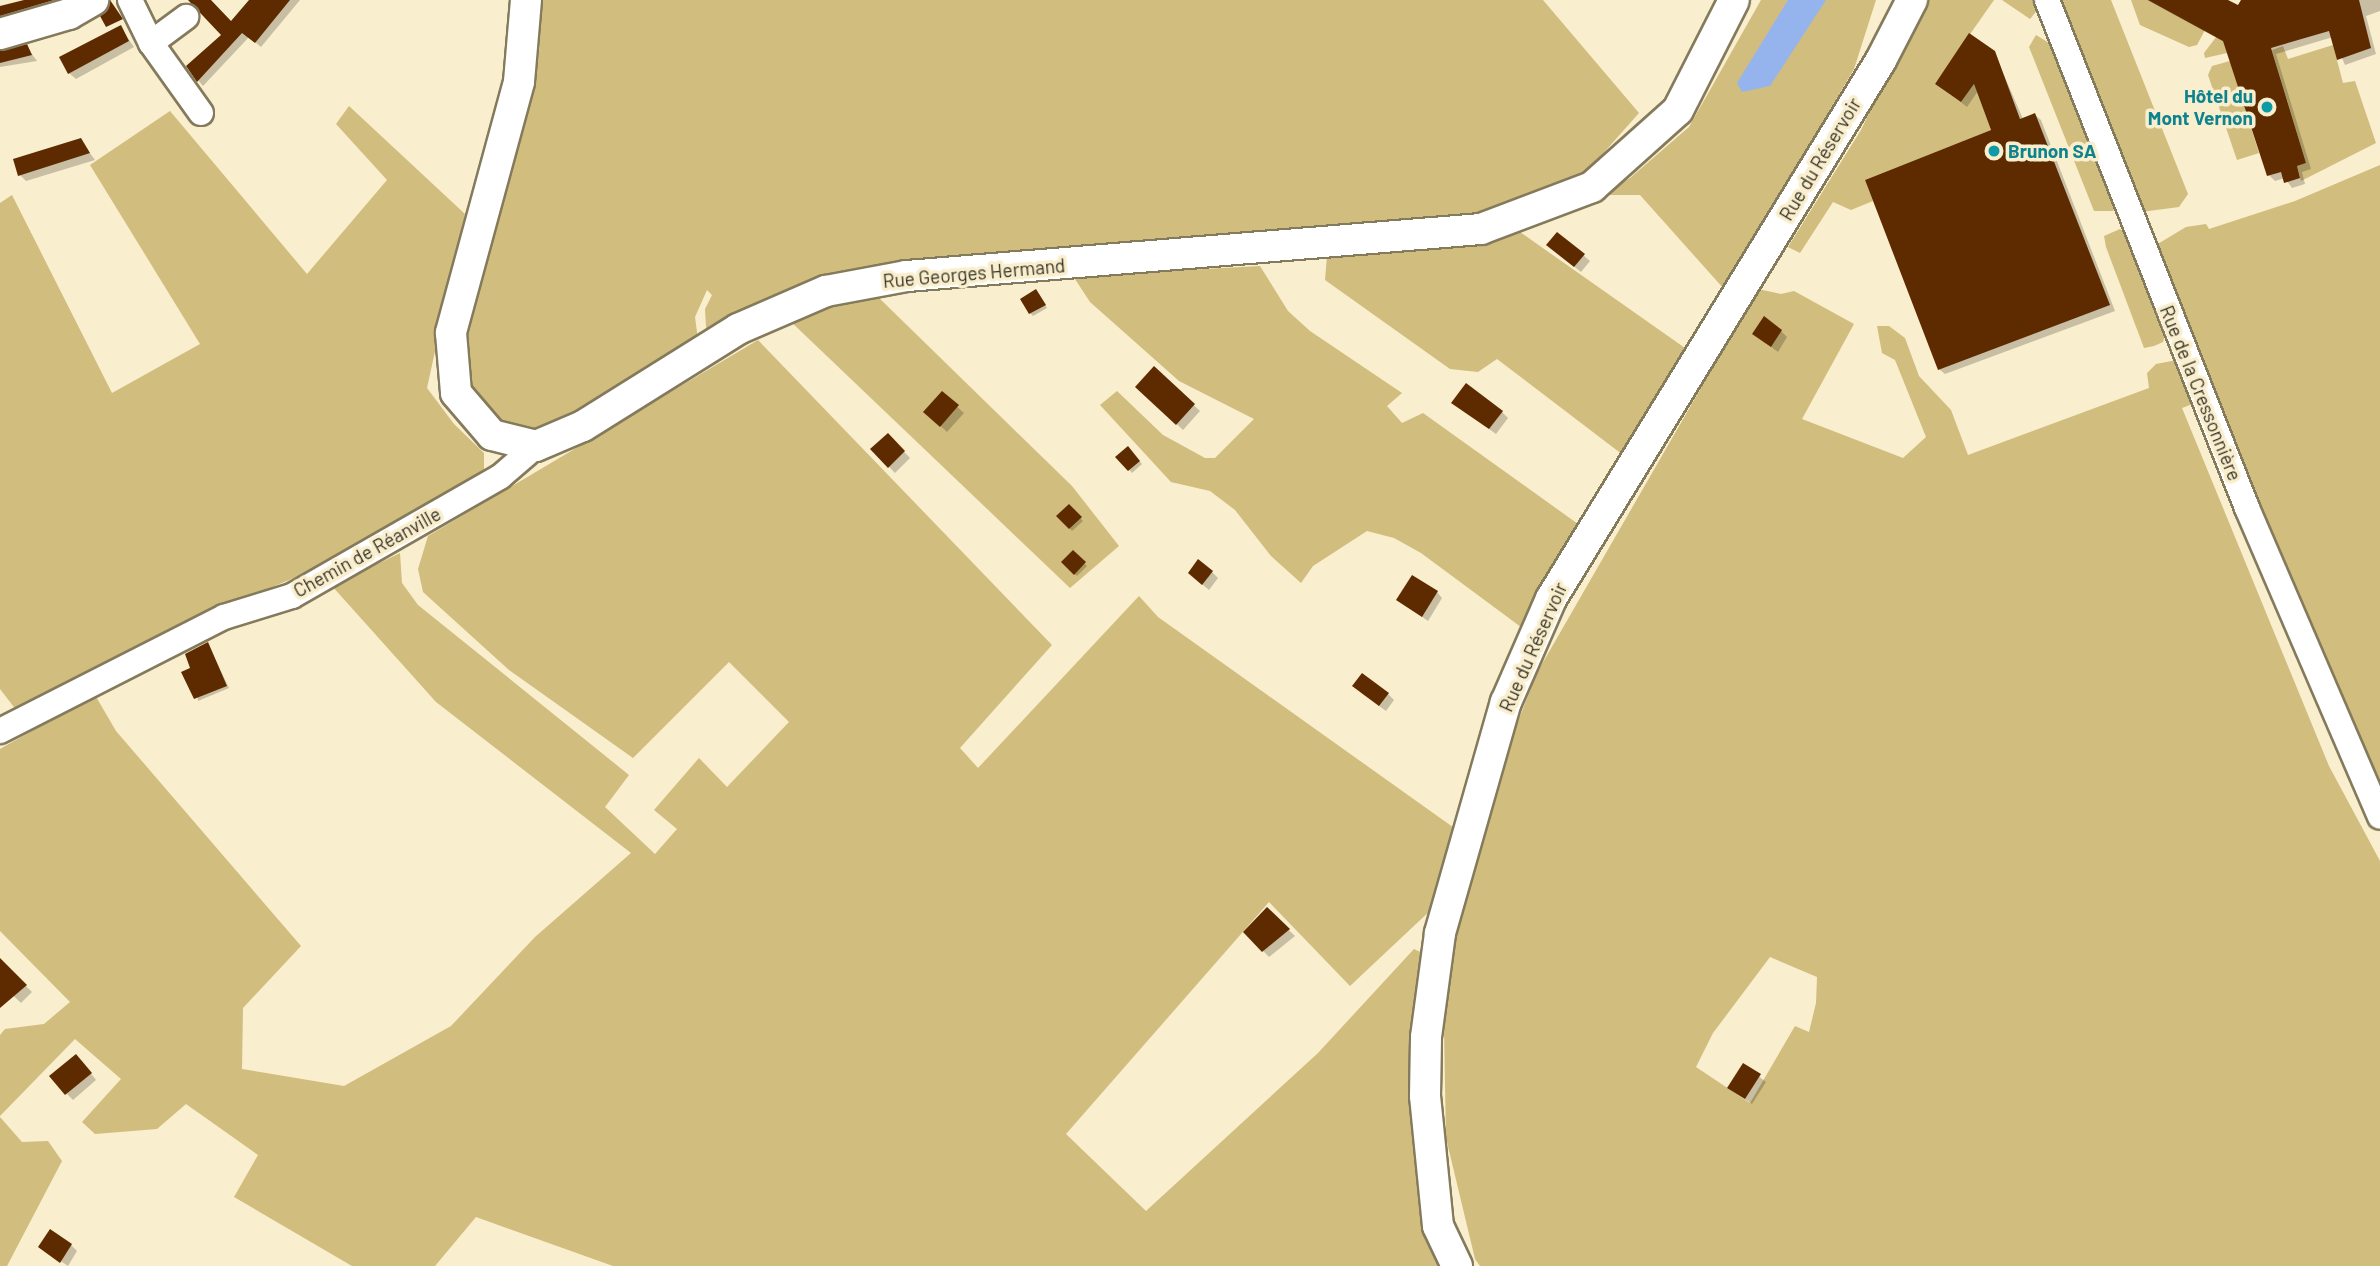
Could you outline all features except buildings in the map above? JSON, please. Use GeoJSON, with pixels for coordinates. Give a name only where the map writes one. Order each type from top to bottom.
{"type":"FeatureCollection","features":[{"type":"Feature","properties":{"kind":"street"},"geometry":{"type":"LineString","coordinates":[[0,33],[69,14],[93,0]]}},
{"type":"Feature","properties":{"kind":"street"},"geometry":{"type":"LineString","coordinates":[[130,0],[151,43],[201,113]]}},
{"type":"Feature","properties":{"kind":"street"},"geometry":{"type":"LineString","coordinates":[[526,0],[519,82],[450,333],[456,393],[492,435],[536,446]]}},
{"type":"Feature","properties":{"kind":"street","name":"Rue du Réservoir"},"geometry":{"type":"LineString","coordinates":[[1881,60],[1891,0]]}},
{"type":"Feature","properties":{"kind":"street","name":"Rue du Réservoir"},"geometry":{"type":"LineString","coordinates":[[1457,1266],[1438,1226],[1425,1096],[1426,1037],[1440,933],[1506,702],[1551,599],[1881,60],[1912,0]]}},
{"type":"Feature","properties":{"kind":"street","name":"Rue Georges Hermand"},"geometry":{"type":"LineString","coordinates":[[536,446],[583,426],[738,328],[826,291],[907,276],[1493,224],[1592,187],[1678,110],[1731,3]]}},
{"type":"Feature","properties":{"kind":"street","name":"Rue de la Cressonnière"},"geometry":{"type":"LineString","coordinates":[[2050,4],[2247,509],[2357,771],[2380,817]]}},
{"type":"Feature","properties":{"kind":"street"},"geometry":{"type":"LineString","coordinates":[[151,43],[186,17]]}},
{"type":"Feature","properties":{"kind":"street","name":"Chemin de Réanville"},"geometry":{"type":"LineString","coordinates":[[0,731],[224,617],[292,596],[500,477],[536,446]]}},
{"type":"Feature","properties":{"kind":"shaded area"},"geometry":{"type":"Polygon","coordinates":[[[540,0],[1543,0],[1639,113],[1591,167],[1546,194],[1493,217],[885,271],[711,333],[706,327],[705,309],[712,295],[707,290],[695,317],[698,340],[554,430],[532,435],[491,418],[477,401],[463,372],[463,353],[539,54],[540,0]]]}},
{"type":"Feature","properties":{"kind":"shaded area"},"geometry":{"type":"Polygon","coordinates":[[[1761,0],[1876,0],[1854,69],[1724,289],[1640,195],[1603,195],[1630,178],[1689,127],[1761,0]]]}},
{"type":"Feature","properties":{"kind":"shaded area"},"geometry":{"type":"Polygon","coordinates":[[[1923,0],[1994,0],[1935,84],[1961,102],[1974,84],[1991,130],[1865,180],[1873,201],[1851,210],[1833,202],[1800,253],[1788,247],[1861,130],[1923,0]]]}},
{"type":"Feature","properties":{"kind":"shaded area"},"geometry":{"type":"Polygon","coordinates":[[[2002,0],[2036,0],[2039,8],[2030,19],[2002,0]]]}},
{"type":"Feature","properties":{"kind":"shaded area"},"geometry":{"type":"Polygon","coordinates":[[[2061,0],[2111,0],[2188,194],[2179,207],[2141,212],[2061,0]]]}},
{"type":"Feature","properties":{"kind":"shaded area"},"geometry":{"type":"Polygon","coordinates":[[[2131,0],[2148,0],[2205,30],[2197,45],[2189,47],[2140,25],[2131,0]]]}},
{"type":"Feature","properties":{"kind":"shaded area"},"geometry":{"type":"Polygon","coordinates":[[[2223,28],[2227,53],[2205,58],[2204,53],[2223,28]]]}},
{"type":"Feature","properties":{"kind":"shaded area"},"geometry":{"type":"Polygon","coordinates":[[[2036,35],[2054,46],[2117,203],[2113,211],[2094,211],[2029,47],[2036,35]]]}},
{"type":"Feature","properties":{"kind":"shaded area"},"geometry":{"type":"Polygon","coordinates":[[[2333,45],[2343,83],[2355,81],[2376,143],[2301,181],[2297,166],[2306,163],[2272,50],[2283,46],[2288,59],[2333,45]]]}},
{"type":"Feature","properties":{"kind":"shaded area"},"geometry":{"type":"Polygon","coordinates":[[[2230,61],[2259,153],[2237,160],[2208,75],[2212,66],[2230,61]]]}},
{"type":"Feature","properties":{"kind":"shaded area"},"geometry":{"type":"Polygon","coordinates":[[[349,106],[465,214],[427,388],[454,424],[484,453],[484,476],[353,553],[158,635],[91,675],[17,711],[0,689],[0,203],[12,195],[112,393],[200,344],[90,165],[170,111],[307,274],[387,180],[336,124],[349,106]]]}},
{"type":"Feature","properties":{"kind":"shaded area"},"geometry":{"type":"Polygon","coordinates":[[[2380,165],[2380,796],[2265,535],[2156,245],[2186,227],[2206,224],[2209,229],[2295,201],[2380,165]]]}},
{"type":"Feature","properties":{"kind":"shaded area"},"geometry":{"type":"Polygon","coordinates":[[[2120,229],[2132,237],[2166,332],[2163,342],[2154,346],[2144,348],[2106,247],[2104,236],[2120,229]]]}},
{"type":"Feature","properties":{"kind":"shaded area"},"geometry":{"type":"Polygon","coordinates":[[[1520,232],[1685,348],[1623,455],[1497,359],[1478,372],[1450,369],[1325,280],[1327,256],[1520,232]]]}},
{"type":"Feature","properties":{"kind":"shaded area"},"geometry":{"type":"Polygon","coordinates":[[[1260,266],[1288,311],[1310,331],[1402,393],[1387,406],[1402,423],[1423,413],[1578,524],[1525,630],[1421,553],[1394,538],[1367,531],[1313,566],[1301,583],[1271,556],[1235,510],[1210,491],[1171,482],[1100,405],[1117,391],[1163,435],[1205,458],[1215,458],[1254,419],[1179,381],[1090,302],[1073,276],[1260,266]]]}},
{"type":"Feature","properties":{"kind":"shaded area"},"geometry":{"type":"Polygon","coordinates":[[[1758,289],[1781,294],[1794,291],[1854,324],[1802,419],[1903,458],[1926,437],[1895,360],[1882,353],[1877,326],[1889,326],[1905,338],[1919,376],[1951,410],[1968,455],[2149,388],[2147,373],[2156,364],[2177,360],[2195,403],[2182,408],[2329,766],[2380,861],[2380,1266],[1480,1266],[1475,1259],[1446,1138],[1444,1029],[1458,912],[1498,771],[1538,671],[1758,289]],[[1770,957],[1713,1033],[1696,1067],[1750,1103],[1795,1026],[1809,1032],[1816,1003],[1817,977],[1770,957]]]}},
{"type":"Feature","properties":{"kind":"shaded area"},"geometry":{"type":"Polygon","coordinates":[[[876,295],[1072,486],[1119,546],[1070,588],[787,318],[833,302],[876,295]]]}},
{"type":"Feature","properties":{"kind":"shaded area"},"geometry":{"type":"Polygon","coordinates":[[[758,340],[1052,645],[960,748],[978,768],[1139,596],[1158,617],[1457,830],[1433,908],[1350,986],[1269,902],[1066,1134],[1146,1211],[1318,1053],[1414,949],[1427,955],[1418,1024],[1458,1266],[613,1266],[476,1217],[435,1266],[352,1266],[234,1197],[258,1155],[186,1104],[157,1129],[95,1134],[82,1122],[121,1079],[75,1039],[0,1116],[0,1035],[5,1029],[44,1024],[70,1002],[0,931],[0,749],[95,695],[116,731],[301,946],[243,1008],[242,1069],[344,1086],[451,1026],[535,937],[631,853],[436,702],[332,586],[400,553],[402,583],[418,605],[629,775],[605,807],[655,854],[677,829],[654,810],[699,758],[727,787],[789,722],[729,662],[633,758],[509,670],[423,592],[418,569],[428,536],[758,340]]]}},
{"type":"Feature","properties":{"kind":"shaded area"},"geometry":{"type":"Polygon","coordinates":[[[0,1117],[22,1142],[48,1141],[62,1161],[7,1266],[0,1266],[0,1117]]]}},
{"type":"Feature","properties":{"kind":"water"},"geometry":{"type":"Polygon","coordinates":[[[1788,0],[1826,0],[1770,86],[1742,92],[1737,83],[1788,0]]]}},
{"type":"Feature","properties":{"kind":"place","name":"Hôtel du Mont Vernon"},"geometry":{"type":"Point","coordinates":[2267,107]}},
{"type":"Feature","properties":{"kind":"place","name":"Brunon SA"},"geometry":{"type":"Point","coordinates":[1994,151]}}]}
